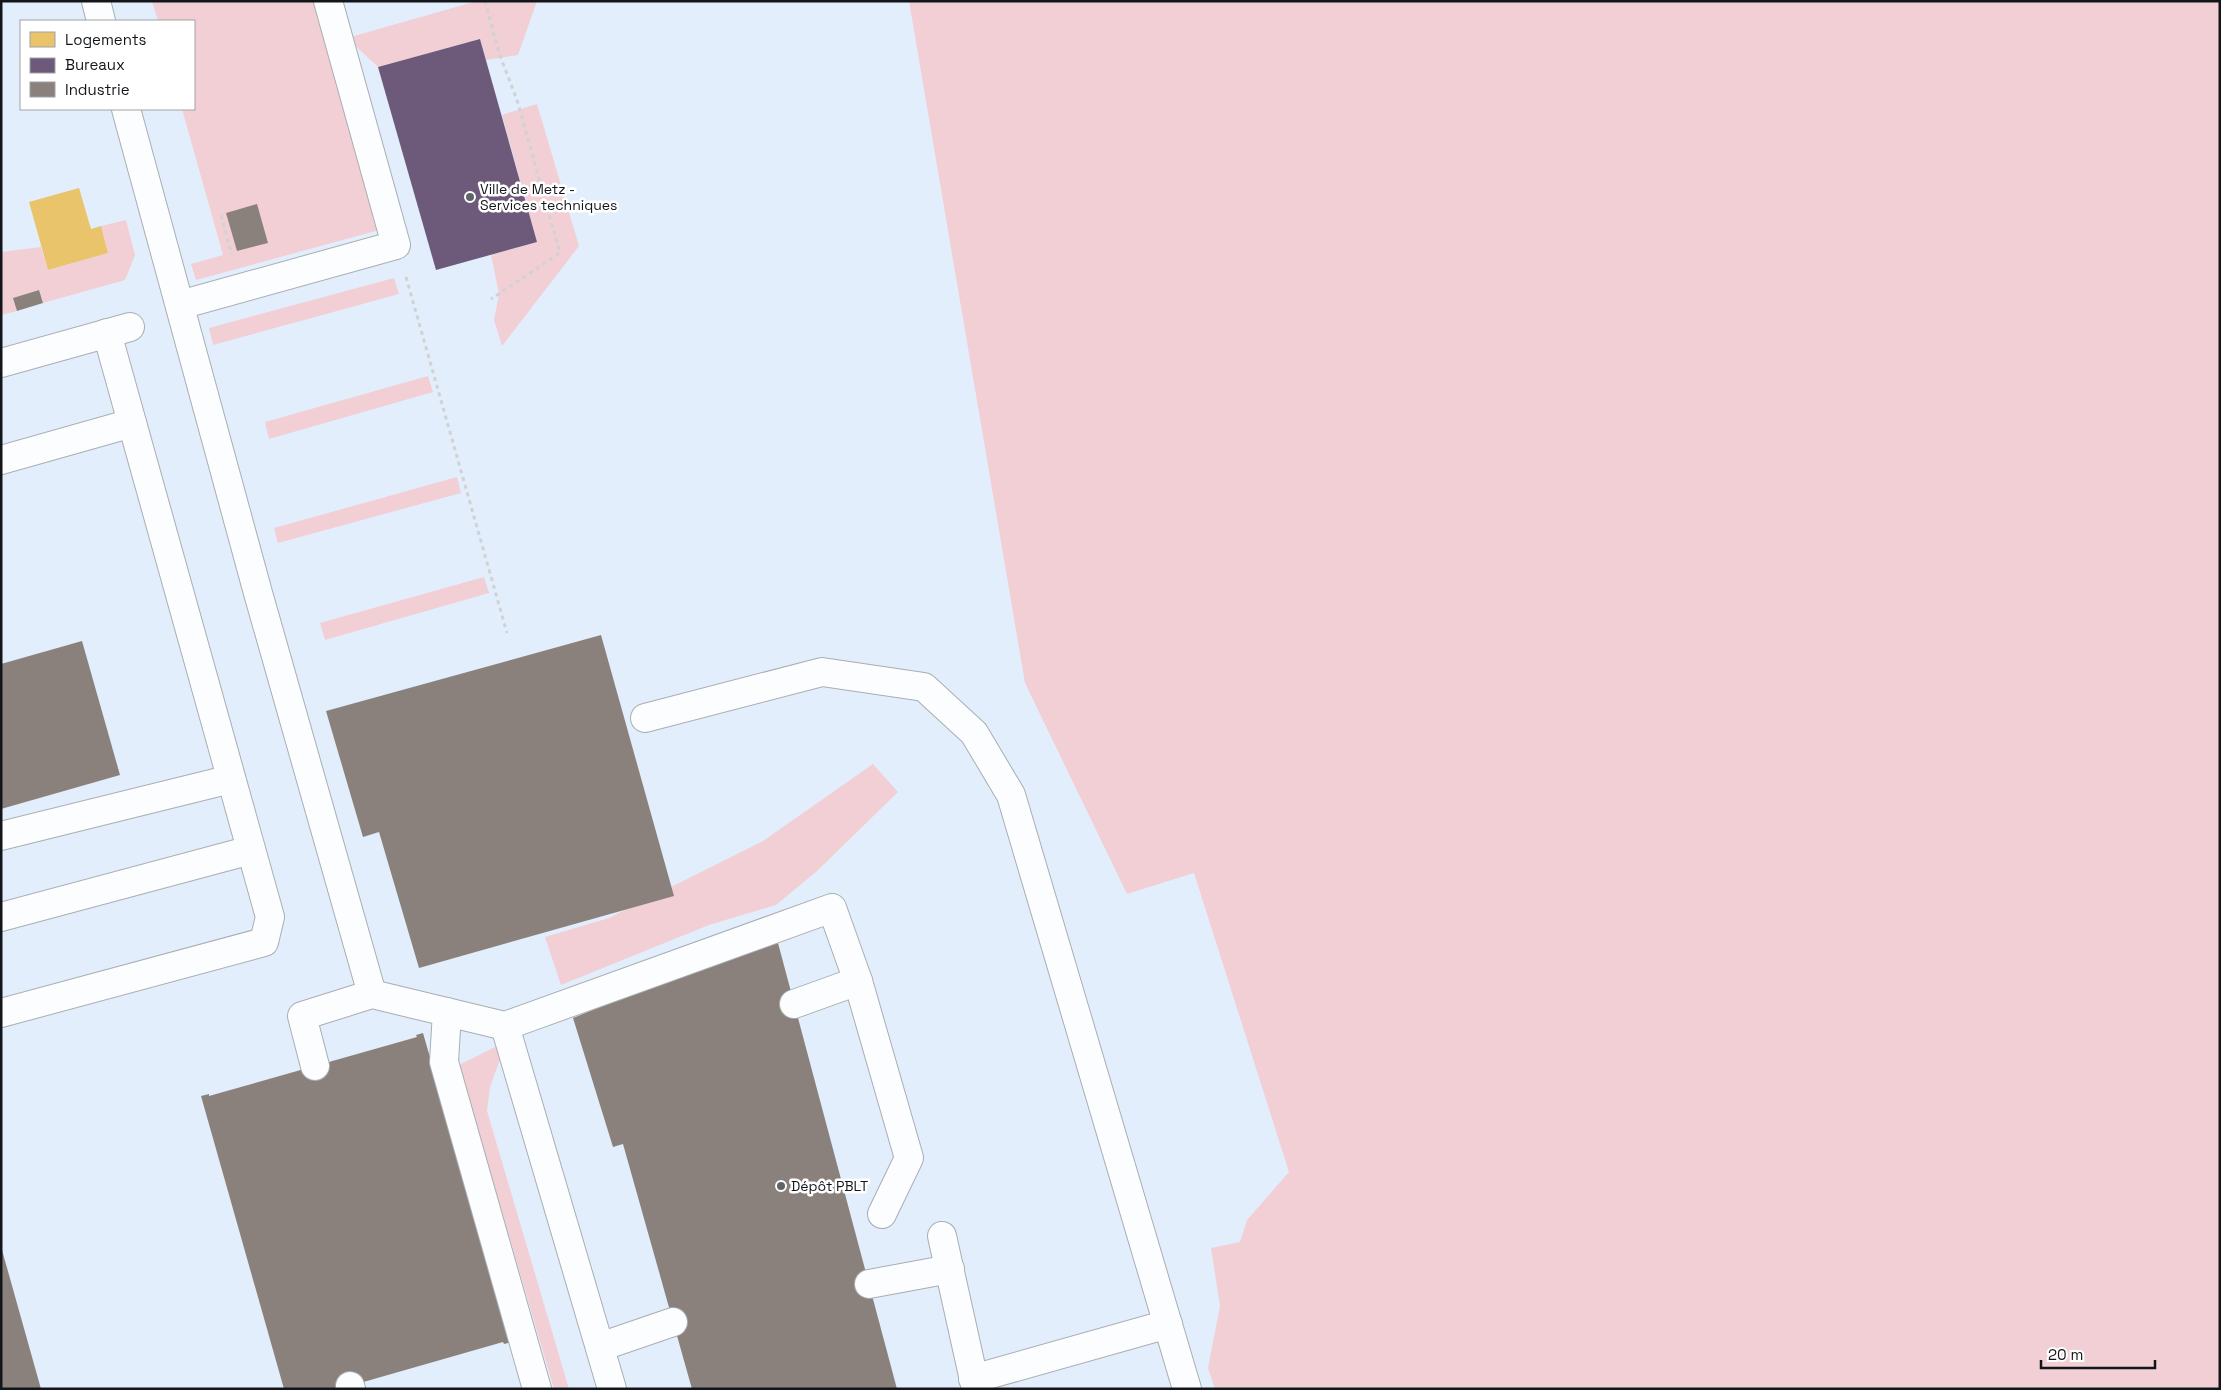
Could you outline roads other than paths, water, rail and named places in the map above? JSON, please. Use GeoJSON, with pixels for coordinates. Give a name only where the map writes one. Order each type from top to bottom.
{"type":"FeatureCollection","features":[{"type":"Feature","properties":{"kind":"street"},"geometry":{"type":"LineString","coordinates":[[96,1],[101,20]]}},
{"type":"Feature","properties":{"kind":"street"},"geometry":{"type":"LineString","coordinates":[[180,305],[396,245],[328,1]]}},
{"type":"Feature","properties":{"kind":"street"},"geometry":{"type":"LineString","coordinates":[[126,110],[260,603],[372,994]]}},
{"type":"Feature","properties":{"kind":"street"},"geometry":{"type":"LineString","coordinates":[[1,363],[118,330],[132,423],[270,917],[264,942],[1,1013]]}},
{"type":"Feature","properties":{"kind":"street"},"geometry":{"type":"LineString","coordinates":[[1,460],[132,423]]}},
{"type":"Feature","properties":{"kind":"street"},"geometry":{"type":"LineString","coordinates":[[645,718],[822,672],[924,687],[974,733],[1011,794],[1187,1389]]}},
{"type":"Feature","properties":{"kind":"street"},"geometry":{"type":"LineString","coordinates":[[1,836],[231,779]]}},
{"type":"Feature","properties":{"kind":"street"},"geometry":{"type":"LineString","coordinates":[[1,918],[251,850]]}},
{"type":"Feature","properties":{"kind":"street"},"geometry":{"type":"LineString","coordinates":[[315,1066],[302,1016],[372,994],[505,1026],[832,908],[858,981],[910,1158],[882,1214]]}},
{"type":"Feature","properties":{"kind":"street"},"geometry":{"type":"LineString","coordinates":[[794,1004],[858,981]]}},
{"type":"Feature","properties":{"kind":"street"},"geometry":{"type":"LineString","coordinates":[[447,1012],[444,1062],[529,1357],[536,1389]]}},
{"type":"Feature","properties":{"kind":"street"},"geometry":{"type":"LineString","coordinates":[[505,1026],[612,1389]]}},
{"type":"Feature","properties":{"kind":"street"},"geometry":{"type":"LineString","coordinates":[[942,1236],[974,1384],[1168,1324]]}},
{"type":"Feature","properties":{"kind":"street"},"geometry":{"type":"LineString","coordinates":[[869,1284],[950,1268]]}},
{"type":"Feature","properties":{"kind":"street"},"geometry":{"type":"LineString","coordinates":[[600,1347],[673,1322]]}},
{"type":"Feature","properties":{"kind":"place","name":"Ville de Metz - Services techniques"},"geometry":{"type":"Point","coordinates":[470,197]}},
{"type":"Feature","properties":{"kind":"place","name":"Dépôt PBLT"},"geometry":{"type":"Point","coordinates":[781,1186]}}]}
